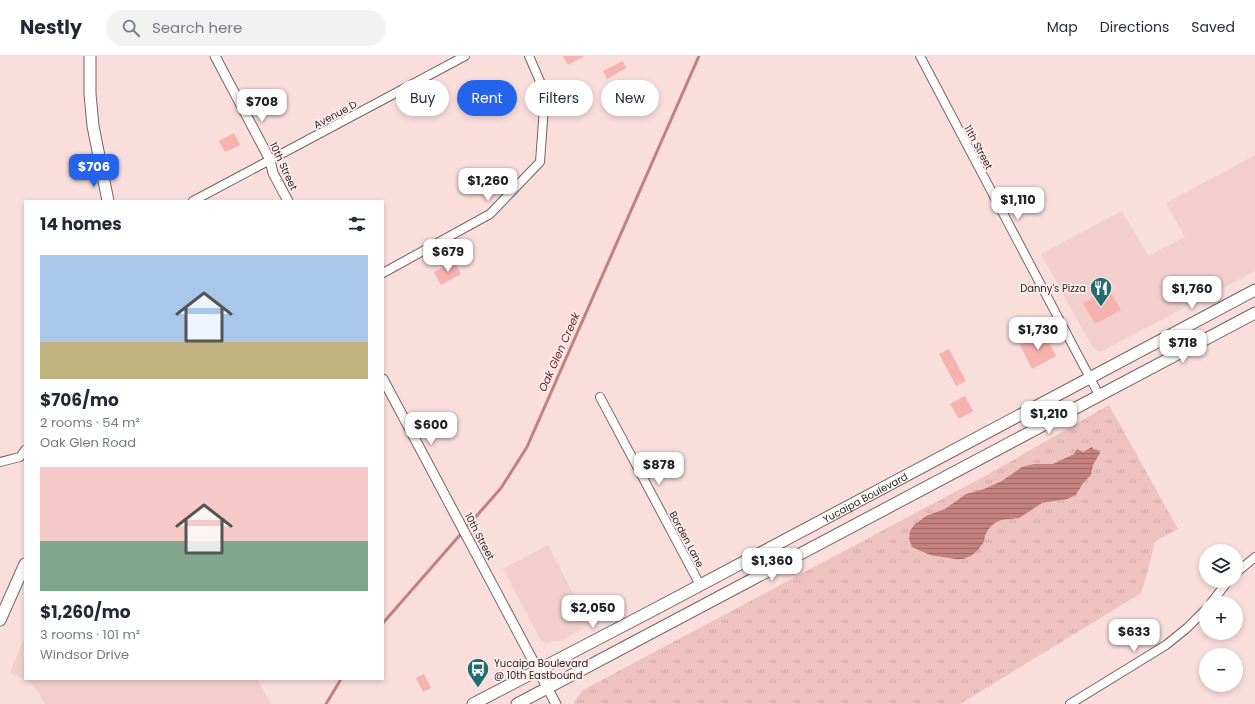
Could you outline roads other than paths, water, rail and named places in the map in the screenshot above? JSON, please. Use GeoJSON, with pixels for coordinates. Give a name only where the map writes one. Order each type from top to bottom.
{"type":"FeatureCollection","features":[{"type":"Feature","properties":{"kind":"main road"},"geometry":{"type":"LineString","coordinates":[[90,56],[90,94],[93,126],[108,200]]}},
{"type":"Feature","properties":{"kind":"main road","name":"Yucaipa Boulevard"},"geometry":{"type":"LineString","coordinates":[[473,704],[538,671],[1255,290]]}},
{"type":"Feature","properties":{"kind":"main road","name":"Yucaipa Boulevard"},"geometry":{"type":"LineString","coordinates":[[516,704],[1255,313]]}},
{"type":"Feature","properties":{"kind":"main road"},"geometry":{"type":"LineString","coordinates":[[0,620],[24,566]]}},
{"type":"Feature","properties":{"kind":"street","name":"10th Street"},"geometry":{"type":"LineString","coordinates":[[215,56],[270,160],[273,173],[287,200]]}},
{"type":"Feature","properties":{"kind":"street","name":"Avenue D"},"geometry":{"type":"LineString","coordinates":[[195,200],[465,56]]}},
{"type":"Feature","properties":{"kind":"street"},"geometry":{"type":"LineString","coordinates":[[384,272],[490,214],[540,162],[545,93],[529,56]]}},
{"type":"Feature","properties":{"kind":"street","name":"11th Street"},"geometry":{"type":"LineString","coordinates":[[920,56],[1099,395]]}},
{"type":"Feature","properties":{"kind":"street","name":"10th Street"},"geometry":{"type":"LineString","coordinates":[[384,380],[556,704]]}},
{"type":"Feature","properties":{"kind":"street","name":"Borden Lane"},"geometry":{"type":"LineString","coordinates":[[600,396],[700,585]]}},
{"type":"Feature","properties":{"kind":"street"},"geometry":{"type":"LineString","coordinates":[[0,462],[20,457],[24,451]]}},
{"type":"Feature","properties":{"kind":"street"},"geometry":{"type":"LineString","coordinates":[[1243,567],[1255,557]]}},
{"type":"Feature","properties":{"kind":"street"},"geometry":{"type":"LineString","coordinates":[[1216,596],[1222,588]]}},
{"type":"Feature","properties":{"kind":"street"},"geometry":{"type":"LineString","coordinates":[[1070,704],[1166,645],[1199,616]]}},
{"type":"Feature","properties":{"kind":"waterway","name":"Oak Glen Creek"},"geometry":{"type":"LineString","coordinates":[[384,622],[501,488],[527,447],[699,56]]}},
{"type":"Feature","properties":{"kind":"waterway","name":"Oak Glen Creek"},"geometry":{"type":"LineString","coordinates":[[326,704],[340,680]]}},
{"type":"Feature","properties":{"kind":"place","name":"Danny's Pizza"},"geometry":{"type":"Point","coordinates":[1101,308]}},
{"type":"Feature","properties":{"kind":"place","name":"Yucaipa Boulevard @ 10th Eastbound"},"geometry":{"type":"Point","coordinates":[478,688]}}]}
